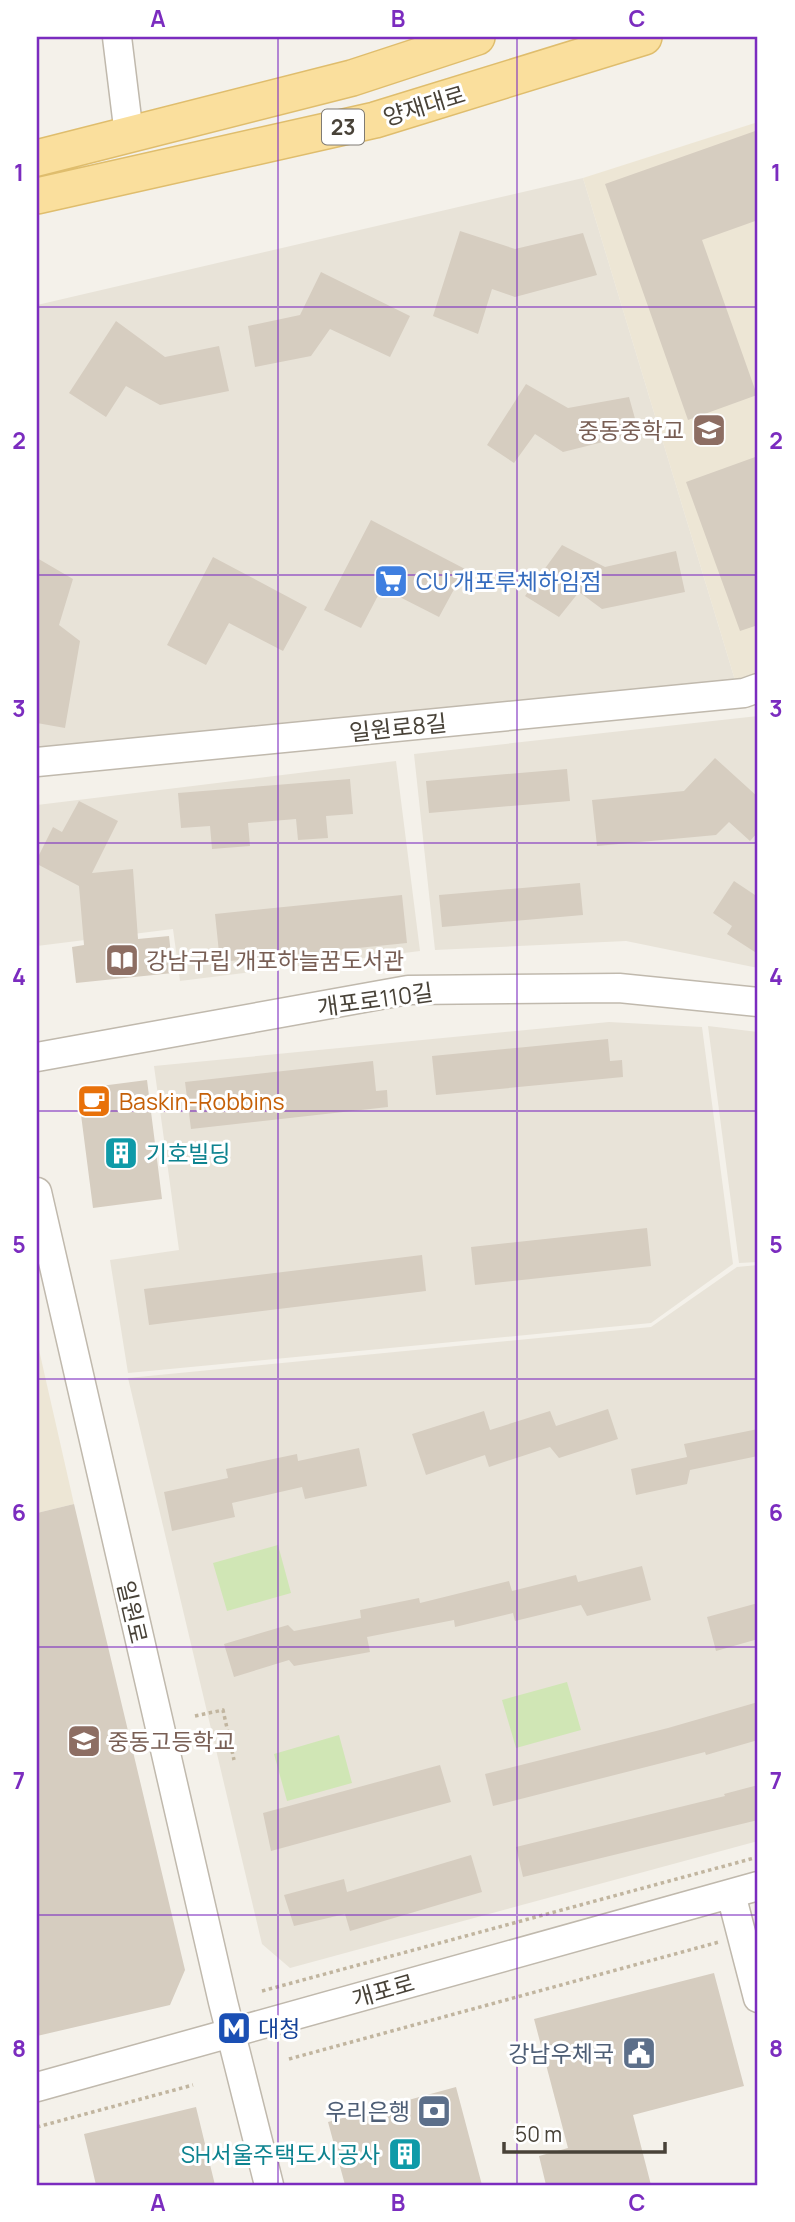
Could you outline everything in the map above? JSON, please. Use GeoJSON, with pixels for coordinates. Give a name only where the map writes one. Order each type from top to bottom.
{"type":"FeatureCollection","features":[{"type":"Feature","properties":{"kind":"main road","name":"양재대로"},"geometry":{"type":"LineString","coordinates":[[37,158],[352,78],[477,37]]}},
{"type":"Feature","properties":{"kind":"main road","name":"양재대로"},"geometry":{"type":"LineString","coordinates":[[37,196],[375,120],[644,37]]}},
{"type":"Feature","properties":{"kind":"street"},"geometry":{"type":"LineString","coordinates":[[117,37],[129,135]]}},
{"type":"Feature","properties":{"kind":"street","name":"일원로8길"},"geometry":{"type":"LineString","coordinates":[[37,762],[744,693],[758,688]]}},
{"type":"Feature","properties":{"kind":"street","name":"개포로110길"},"geometry":{"type":"LineString","coordinates":[[37,1057],[408,990],[619,988],[758,1002]]}},
{"type":"Feature","properties":{"kind":"street","name":"일원로"},"geometry":{"type":"LineString","coordinates":[[37,1192],[230,2033],[269,2185]]}},
{"type":"Feature","properties":{"kind":"street","name":"개포로"},"geometry":{"type":"LineString","coordinates":[[37,2087],[758,1886]]}},
{"type":"Feature","properties":{"kind":"street"},"geometry":{"type":"LineString","coordinates":[[730,1894],[758,1998]]}},
{"type":"Feature","properties":{"kind":"path"},"geometry":{"type":"LineString","coordinates":[[195,1716],[223,1710],[234,1760]]}},
{"type":"Feature","properties":{"kind":"path"},"geometry":{"type":"LineString","coordinates":[[262,1991],[758,1857]]}},
{"type":"Feature","properties":{"kind":"path"},"geometry":{"type":"LineString","coordinates":[[289,2059],[743,1936]]}},
{"type":"Feature","properties":{"kind":"path"},"geometry":{"type":"LineString","coordinates":[[37,2127],[193,2085]]}},
{"type":"Feature","properties":{"kind":"shaded area","name":"중동중학교"},"geometry":{"type":"Polygon","coordinates":[[[758,122],[758,681],[738,690],[583,178],[758,122]]]}},
{"type":"Feature","properties":{"kind":"shaded area"},"geometry":{"type":"Polygon","coordinates":[[[583,178],[738,690],[37,761],[37,305],[583,178]]]}},
{"type":"Feature","properties":{"kind":"shaded area"},"geometry":{"type":"Polygon","coordinates":[[[758,716],[758,968],[626,941],[435,950],[414,754],[758,716]]]}},
{"type":"Feature","properties":{"kind":"shaded area"},"geometry":{"type":"Polygon","coordinates":[[[396,761],[420,951],[180,981],[173,929],[37,946],[37,805],[396,761]]]}},
{"type":"Feature","properties":{"kind":"shaded area"},"geometry":{"type":"Polygon","coordinates":[[[609,1022],[702,1027],[733,1264],[651,1323],[128,1373],[110,1260],[179,1250],[154,1066],[609,1022]]]}},
{"type":"Feature","properties":{"kind":"shaded area"},"geometry":{"type":"Polygon","coordinates":[[[708,1026],[758,1032],[758,1262],[739,1263],[708,1026]]]}},
{"type":"Feature","properties":{"kind":"shaded area"},"geometry":{"type":"Polygon","coordinates":[[[758,1265],[758,1841],[290,1968],[262,1944],[128,1378],[651,1327],[737,1267],[758,1265]]]}},
{"type":"Feature","properties":{"kind":"shaded area"},"geometry":{"type":"Polygon","coordinates":[[[37,1341],[74,1504],[37,1513],[37,1341]]]}},
{"type":"Feature","properties":{"kind":"green space"},"geometry":{"type":"Polygon","coordinates":[[[278,1545],[291,1593],[227,1611],[213,1563],[278,1545]]]}},
{"type":"Feature","properties":{"kind":"green space"},"geometry":{"type":"Polygon","coordinates":[[[567,1682],[581,1730],[516,1748],[502,1700],[567,1682]]]}},
{"type":"Feature","properties":{"kind":"green space"},"geometry":{"type":"Polygon","coordinates":[[[339,1735],[352,1783],[287,1801],[274,1754],[339,1735]]]}},
{"type":"Feature","properties":{"kind":"building"},"geometry":{"type":"Polygon","coordinates":[[[758,130],[758,220],[702,240],[757,395],[688,420],[605,184],[758,130]]]}},
{"type":"Feature","properties":{"kind":"building"},"geometry":{"type":"Polygon","coordinates":[[[460,231],[515,249],[583,233],[597,275],[515,297],[492,289],[478,334],[433,316],[460,231]]]}},
{"type":"Feature","properties":{"kind":"building"},"geometry":{"type":"Polygon","coordinates":[[[321,272],[410,316],[390,357],[330,329],[311,356],[255,367],[248,326],[300,315],[321,272]]]}},
{"type":"Feature","properties":{"kind":"building"},"geometry":{"type":"Polygon","coordinates":[[[116,321],[165,357],[219,346],[229,391],[160,405],[126,386],[106,417],[69,393],[116,321]]]}},
{"type":"Feature","properties":{"kind":"building"},"geometry":{"type":"Polygon","coordinates":[[[526,384],[568,408],[629,397],[639,433],[563,452],[535,434],[514,463],[487,445],[526,384]]]}},
{"type":"Feature","properties":{"kind":"building"},"geometry":{"type":"Polygon","coordinates":[[[758,456],[758,625],[740,631],[686,482],[758,456]]]}},
{"type":"Feature","properties":{"kind":"building"},"geometry":{"type":"Polygon","coordinates":[[[371,520],[465,569],[439,617],[382,588],[361,628],[324,610],[371,520]]]}},
{"type":"Feature","properties":{"kind":"building"},"geometry":{"type":"Polygon","coordinates":[[[562,545],[605,567],[676,551],[685,592],[602,609],[579,592],[559,617],[525,596],[562,545]]]}},
{"type":"Feature","properties":{"kind":"building"},"geometry":{"type":"Polygon","coordinates":[[[213,557],[307,607],[283,651],[229,623],[206,665],[167,645],[213,557]]]}},
{"type":"Feature","properties":{"kind":"building"},"geometry":{"type":"Polygon","coordinates":[[[37,558],[73,579],[59,625],[80,641],[65,728],[37,723],[37,558]]]}},
{"type":"Feature","properties":{"kind":"building"},"geometry":{"type":"Polygon","coordinates":[[[715,758],[758,797],[758,832],[750,841],[729,822],[716,835],[597,846],[592,800],[684,791],[715,758]]]}},
{"type":"Feature","properties":{"kind":"building"},"geometry":{"type":"Polygon","coordinates":[[[567,769],[570,801],[429,813],[426,781],[567,769]]]}},
{"type":"Feature","properties":{"kind":"building"},"geometry":{"type":"Polygon","coordinates":[[[350,779],[353,814],[326,816],[328,838],[298,840],[296,819],[248,823],[250,846],[212,849],[210,826],[181,828],[178,793],[350,779]]]}},
{"type":"Feature","properties":{"kind":"building"},"geometry":{"type":"Polygon","coordinates":[[[79,801],[118,821],[92,873],[133,869],[138,939],[169,936],[173,973],[76,983],[72,947],[84,945],[79,886],[37,864],[37,859],[53,827],[62,832],[79,801]]]}},
{"type":"Feature","properties":{"kind":"building"},"geometry":{"type":"Polygon","coordinates":[[[734,881],[758,897],[758,954],[727,934],[732,926],[713,913],[734,881]]]}},
{"type":"Feature","properties":{"kind":"building"},"geometry":{"type":"Polygon","coordinates":[[[580,883],[583,915],[442,927],[439,895],[580,883]]]}},
{"type":"Feature","properties":{"kind":"building"},"geometry":{"type":"Polygon","coordinates":[[[402,895],[407,943],[220,962],[215,914],[402,895]]]}},
{"type":"Feature","properties":{"kind":"building"},"geometry":{"type":"Polygon","coordinates":[[[608,1039],[610,1061],[622,1060],[623,1077],[436,1095],[432,1056],[608,1039]]]}},
{"type":"Feature","properties":{"kind":"building"},"geometry":{"type":"Polygon","coordinates":[[[373,1061],[376,1091],[387,1090],[388,1107],[191,1129],[185,1082],[373,1061]]]}},
{"type":"Feature","properties":{"kind":"building","name":"기호빌딩"},"geometry":{"type":"Polygon","coordinates":[[[147,1080],[162,1199],[93,1208],[80,1107],[93,1087],[147,1080]]]}},
{"type":"Feature","properties":{"kind":"building"},"geometry":{"type":"Polygon","coordinates":[[[647,1228],[651,1266],[475,1285],[471,1247],[647,1228]]]}},
{"type":"Feature","properties":{"kind":"building"},"geometry":{"type":"Polygon","coordinates":[[[422,1255],[426,1291],[149,1325],[144,1289],[422,1255]]]}},
{"type":"Feature","properties":{"kind":"building"},"geometry":{"type":"Polygon","coordinates":[[[608,1409],[618,1439],[559,1458],[550,1447],[489,1467],[485,1455],[426,1475],[412,1434],[484,1411],[490,1430],[550,1411],[556,1426],[608,1409]]]}},
{"type":"Feature","properties":{"kind":"building"},"geometry":{"type":"Polygon","coordinates":[[[758,1429],[758,1456],[690,1470],[687,1484],[636,1495],[631,1469],[687,1457],[684,1444],[758,1429]]]}},
{"type":"Feature","properties":{"kind":"building"},"geometry":{"type":"Polygon","coordinates":[[[359,1448],[367,1486],[305,1499],[302,1487],[232,1503],[235,1517],[172,1531],[164,1492],[228,1478],[226,1469],[297,1454],[298,1461],[359,1448]]]}},
{"type":"Feature","properties":{"kind":"building","name":"중동고등학교"},"geometry":{"type":"Polygon","coordinates":[[[74,1504],[185,1970],[170,2005],[37,2036],[37,1513],[74,1504]]]}},
{"type":"Feature","properties":{"kind":"building"},"geometry":{"type":"Polygon","coordinates":[[[642,1566],[651,1600],[587,1616],[581,1605],[515,1621],[513,1613],[455,1627],[454,1620],[367,1637],[370,1652],[294,1666],[289,1660],[234,1677],[224,1644],[288,1625],[294,1631],[361,1618],[360,1610],[419,1598],[420,1603],[509,1581],[512,1591],[576,1575],[578,1582],[642,1566]]]}},
{"type":"Feature","properties":{"kind":"building"},"geometry":{"type":"Polygon","coordinates":[[[758,1603],[758,1639],[716,1651],[707,1617],[758,1603]]]}},
{"type":"Feature","properties":{"kind":"building"},"geometry":{"type":"Polygon","coordinates":[[[758,1702],[758,1740],[493,1806],[485,1774],[668,1728],[758,1702]]]}},
{"type":"Feature","properties":{"kind":"building"},"geometry":{"type":"Polygon","coordinates":[[[440,1765],[451,1802],[271,1851],[263,1813],[440,1765]]]}},
{"type":"Feature","properties":{"kind":"building"},"geometry":{"type":"Polygon","coordinates":[[[758,1785],[758,1820],[523,1877],[516,1847],[725,1796],[724,1794],[758,1785]]]}},
{"type":"Feature","properties":{"kind":"building"},"geometry":{"type":"Polygon","coordinates":[[[471,1855],[482,1892],[350,1931],[345,1914],[294,1926],[284,1895],[344,1879],[347,1892],[471,1855]]]}},
{"type":"Feature","properties":{"kind":"building","name":"강남우체국"},"geometry":{"type":"Polygon","coordinates":[[[714,1973],[744,2086],[633,2115],[651,2185],[546,2185],[539,2156],[568,2148],[534,2019],[714,1973]]]}},
{"type":"Feature","properties":{"kind":"building","name":"SH서울주택도시공사"},"geometry":{"type":"Polygon","coordinates":[[[456,2087],[482,2185],[345,2185],[328,2122],[456,2087]]]}},
{"type":"Feature","properties":{"kind":"building"},"geometry":{"type":"Polygon","coordinates":[[[196,2107],[215,2185],[96,2185],[84,2134],[196,2107]]]}},
{"type":"Feature","properties":{"kind":"place","name":"중동중학교"},"geometry":{"type":"Point","coordinates":[709,430]}},
{"type":"Feature","properties":{"kind":"place","name":"CU 개포루체하임점"},"geometry":{"type":"Point","coordinates":[391,581]}},
{"type":"Feature","properties":{"kind":"place","name":"강남구립 개포하늘꿈도서관"},"geometry":{"type":"Point","coordinates":[122,960]}},
{"type":"Feature","properties":{"kind":"place","name":"Baskin-Robbins"},"geometry":{"type":"Point","coordinates":[94,1101]}},
{"type":"Feature","properties":{"kind":"place","name":"기호빌딩"},"geometry":{"type":"Point","coordinates":[121,1153]}},
{"type":"Feature","properties":{"kind":"place","name":"중동고등학교"},"geometry":{"type":"Point","coordinates":[84,1741]}},
{"type":"Feature","properties":{"kind":"place","name":"대청"},"geometry":{"type":"Point","coordinates":[234,2028]}},
{"type":"Feature","properties":{"kind":"place","name":"강남우체국"},"geometry":{"type":"Point","coordinates":[639,2053]}},
{"type":"Feature","properties":{"kind":"place","name":"우리은행"},"geometry":{"type":"Point","coordinates":[434,2111]}},
{"type":"Feature","properties":{"kind":"place","name":"SH서울주택도시공사"},"geometry":{"type":"Point","coordinates":[405,2154]}}]}
